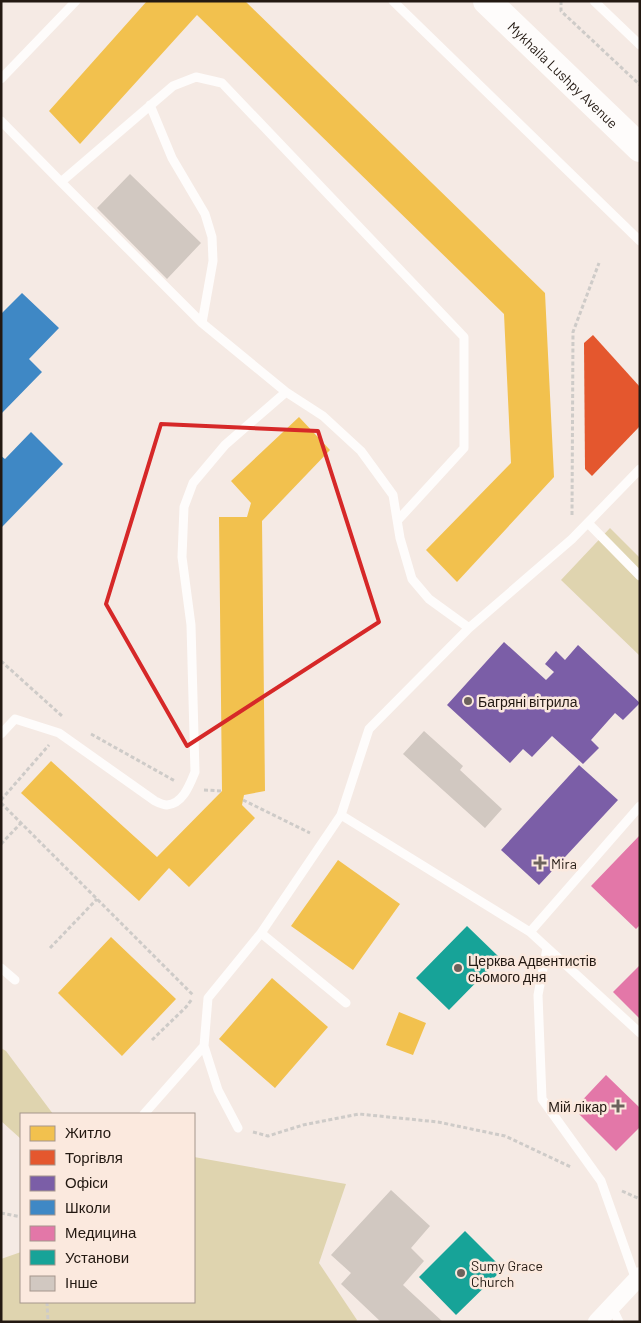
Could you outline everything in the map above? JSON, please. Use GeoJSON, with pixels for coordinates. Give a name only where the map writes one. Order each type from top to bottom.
{"type":"FeatureCollection","features":[{"type":"Feature","properties":{"kind":"main road","name":"Mykhaila Lushpy Avenue"},"geometry":{"type":"LineString","coordinates":[[488,1],[640,148]]}},
{"type":"Feature","properties":{"kind":"street"},"geometry":{"type":"LineString","coordinates":[[597,1322],[615,1314],[638,1278]]}},
{"type":"Feature","properties":{"kind":"lane"},"geometry":{"type":"LineString","coordinates":[[1,79],[76,1]]}},
{"type":"Feature","properties":{"kind":"lane"},"geometry":{"type":"LineString","coordinates":[[392,1],[640,241]]}},
{"type":"Feature","properties":{"kind":"lane"},"geometry":{"type":"LineString","coordinates":[[594,1],[640,45]]}},
{"type":"Feature","properties":{"kind":"lane"},"geometry":{"type":"LineString","coordinates":[[61,182],[173,86],[196,76],[222,83],[464,337],[464,448],[398,520]]}},
{"type":"Feature","properties":{"kind":"lane"},"geometry":{"type":"LineString","coordinates":[[150,105],[172,158],[205,214],[212,237],[213,261],[202,323]]}},
{"type":"Feature","properties":{"kind":"lane"},"geometry":{"type":"LineString","coordinates":[[1,121],[202,323],[286,392],[323,416],[361,451],[393,495],[400,538],[412,579],[429,599],[469,628]]}},
{"type":"Feature","properties":{"kind":"lane"},"geometry":{"type":"LineString","coordinates":[[1,734],[15,719],[59,732],[155,802],[166,806],[177,802],[188,788],[195,772],[191,625],[182,557],[184,507],[193,483],[226,445],[286,392]]}},
{"type":"Feature","properties":{"kind":"lane"},"geometry":{"type":"LineString","coordinates":[[238,1128],[218,1090],[204,1046],[208,998],[261,934],[341,815],[369,729],[469,628],[572,539],[640,469]]}},
{"type":"Feature","properties":{"kind":"lane"},"geometry":{"type":"LineString","coordinates":[[588,523],[640,576]]}},
{"type":"Feature","properties":{"kind":"lane"},"geometry":{"type":"LineString","coordinates":[[530,932],[640,806]]}},
{"type":"Feature","properties":{"kind":"lane"},"geometry":{"type":"LineString","coordinates":[[341,815],[530,932],[640,1033]]}},
{"type":"Feature","properties":{"kind":"lane"},"geometry":{"type":"LineString","coordinates":[[261,934],[346,1003]]}},
{"type":"Feature","properties":{"kind":"lane"},"geometry":{"type":"LineString","coordinates":[[547,948],[538,995],[542,1099],[600,1181],[638,1278]]}},
{"type":"Feature","properties":{"kind":"lane"},"geometry":{"type":"LineString","coordinates":[[1,968],[15,980]]}},
{"type":"Feature","properties":{"kind":"lane"},"geometry":{"type":"LineString","coordinates":[[145,1113],[204,1046]]}},
{"type":"Feature","properties":{"kind":"path"},"geometry":{"type":"LineString","coordinates":[[561,1],[561,11],[640,85]]}},
{"type":"Feature","properties":{"kind":"path"},"geometry":{"type":"LineString","coordinates":[[572,539],[573,332],[599,263]]}},
{"type":"Feature","properties":{"kind":"path"},"geometry":{"type":"LineString","coordinates":[[1,661],[67,720],[188,788],[222,791]]}},
{"type":"Feature","properties":{"kind":"path"},"geometry":{"type":"LineString","coordinates":[[67,720],[1,801],[194,996],[186,1007],[152,1040]]}},
{"type":"Feature","properties":{"kind":"path"},"geometry":{"type":"LineString","coordinates":[[243,800],[324,840]]}},
{"type":"Feature","properties":{"kind":"path"},"geometry":{"type":"LineString","coordinates":[[1,844],[21,822]]}},
{"type":"Feature","properties":{"kind":"path"},"geometry":{"type":"LineString","coordinates":[[50,948],[97,899]]}},
{"type":"Feature","properties":{"kind":"path"},"geometry":{"type":"LineString","coordinates":[[238,1128],[268,1136],[303,1125],[359,1114],[438,1122],[505,1136],[640,1199]]}},
{"type":"Feature","properties":{"kind":"path"},"geometry":{"type":"LineString","coordinates":[[1,1213],[20,1217]]}},
{"type":"Feature","properties":{"kind":"path"},"geometry":{"type":"LineString","coordinates":[[47,1303],[48,1322]]}},
{"type":"Feature","properties":{"kind":"highlighted area"},"geometry":{"type":"Polygon","coordinates":[[[161,424],[318,431],[379,622],[187,746],[106,604],[161,424]]]}},
{"type":"Feature","properties":{"kind":"shaded area"},"geometry":{"type":"Polygon","coordinates":[[[610,528],[640,558],[640,656],[561,580],[610,528]]]}},
{"type":"Feature","properties":{"kind":"shaded area"},"geometry":{"type":"Polygon","coordinates":[[[1,1048],[6,1051],[52,1113],[20,1113],[20,1138],[1,1121],[1,1048]]]}},
{"type":"Feature","properties":{"kind":"shaded area"},"geometry":{"type":"Polygon","coordinates":[[[195,1157],[346,1184],[319,1263],[357,1320],[356,1322],[1,1322],[1,1259],[20,1252],[20,1303],[195,1303],[195,1157]]]}},
{"type":"Feature","properties":{"kind":"building: Житло"},"geometry":{"type":"Polygon","coordinates":[[[147,1],[245,1],[545,293],[554,477],[457,582],[426,550],[511,463],[504,314],[197,15],[80,144],[49,111],[147,1]]]}},
{"type":"Feature","properties":{"kind":"building: Житло"},"geometry":{"type":"Polygon","coordinates":[[[299,417],[330,450],[262,521],[265,791],[244,795],[242,805],[255,818],[189,887],[169,868],[139,901],[21,793],[51,761],[157,857],[222,791],[219,517],[247,517],[251,503],[231,481],[299,417]]]}},
{"type":"Feature","properties":{"kind":"building: Житло"},"geometry":{"type":"Polygon","coordinates":[[[338,860],[400,904],[353,970],[291,926],[338,860]]]}},
{"type":"Feature","properties":{"kind":"building: Житло"},"geometry":{"type":"Polygon","coordinates":[[[111,937],[176,999],[122,1056],[58,993],[111,937]]]}},
{"type":"Feature","properties":{"kind":"building: Житло"},"geometry":{"type":"Polygon","coordinates":[[[272,978],[328,1027],[275,1088],[219,1039],[272,978]]]}},
{"type":"Feature","properties":{"kind":"building: Житло"},"geometry":{"type":"Polygon","coordinates":[[[399,1012],[426,1023],[413,1055],[386,1045],[399,1012]]]}},
{"type":"Feature","properties":{"kind":"building: Торгівля"},"geometry":{"type":"Polygon","coordinates":[[[593,335],[640,387],[640,426],[592,476],[585,469],[584,343],[593,335]]]}},
{"type":"Feature","properties":{"kind":"building: Офіси"},"geometry":{"type":"Polygon","coordinates":[[[504,642],[546,680],[554,672],[545,664],[556,651],[565,660],[578,645],[640,703],[623,720],[615,713],[591,740],[599,748],[583,764],[552,736],[532,757],[523,749],[510,763],[447,705],[504,642]]]}},
{"type":"Feature","properties":{"kind":"building: Офіси"},"geometry":{"type":"Polygon","coordinates":[[[579,765],[618,800],[539,885],[501,850],[579,765]]]}},
{"type":"Feature","properties":{"kind":"building: Школи"},"geometry":{"type":"Polygon","coordinates":[[[22,293],[59,328],[29,359],[42,372],[1,414],[1,314],[22,293]]]}},
{"type":"Feature","properties":{"kind":"building: Школи"},"geometry":{"type":"Polygon","coordinates":[[[31,432],[63,464],[1,528],[1,456],[5,459],[31,432]]]}},
{"type":"Feature","properties":{"kind":"building: Медицина"},"geometry":{"type":"Polygon","coordinates":[[[640,835],[640,925],[636,929],[591,886],[640,835]]]}},
{"type":"Feature","properties":{"kind":"building: Медицина"},"geometry":{"type":"Polygon","coordinates":[[[640,965],[640,1019],[613,992],[640,965]]]}},
{"type":"Feature","properties":{"kind":"building: Медицина"},"geometry":{"type":"Polygon","coordinates":[[[606,1075],[640,1108],[640,1127],[616,1151],[574,1109],[606,1075]]]}},
{"type":"Feature","properties":{"kind":"building: Установи","name":"Церква Адвентистів сьомого дня"},"geometry":{"type":"Polygon","coordinates":[[[467,926],[500,958],[449,1010],[416,978],[467,926]]]}},
{"type":"Feature","properties":{"kind":"building: Установи","name":"Sumy Grace Church"},"geometry":{"type":"Polygon","coordinates":[[[465,1231],[503,1269],[456,1315],[419,1277],[465,1231]]]}},
{"type":"Feature","properties":{"kind":"building: Інше"},"geometry":{"type":"Polygon","coordinates":[[[130,174],[201,243],[167,279],[97,208],[130,174]]]}},
{"type":"Feature","properties":{"kind":"building: Інше"},"geometry":{"type":"Polygon","coordinates":[[[424,731],[463,766],[460,770],[502,809],[485,828],[403,754],[424,731]]]}},
{"type":"Feature","properties":{"kind":"building: Інше"},"geometry":{"type":"Polygon","coordinates":[[[391,1190],[430,1226],[411,1248],[424,1261],[403,1285],[443,1322],[381,1322],[341,1284],[351,1273],[331,1255],[391,1190]]]}},
{"type":"Feature","properties":{"kind":"place","name":"Багряні вітрила"},"geometry":{"type":"Point","coordinates":[468,701]}},
{"type":"Feature","properties":{"kind":"place","name":"Mira"},"geometry":{"type":"Point","coordinates":[540,863]}},
{"type":"Feature","properties":{"kind":"place","name":"Церква Адвентистів сьомого дня"},"geometry":{"type":"Point","coordinates":[458,968]}},
{"type":"Feature","properties":{"kind":"place","name":"Мій лікар"},"geometry":{"type":"Point","coordinates":[618,1106]}},
{"type":"Feature","properties":{"kind":"place","name":"Sumy Grace Church"},"geometry":{"type":"Point","coordinates":[461,1273]}}]}
